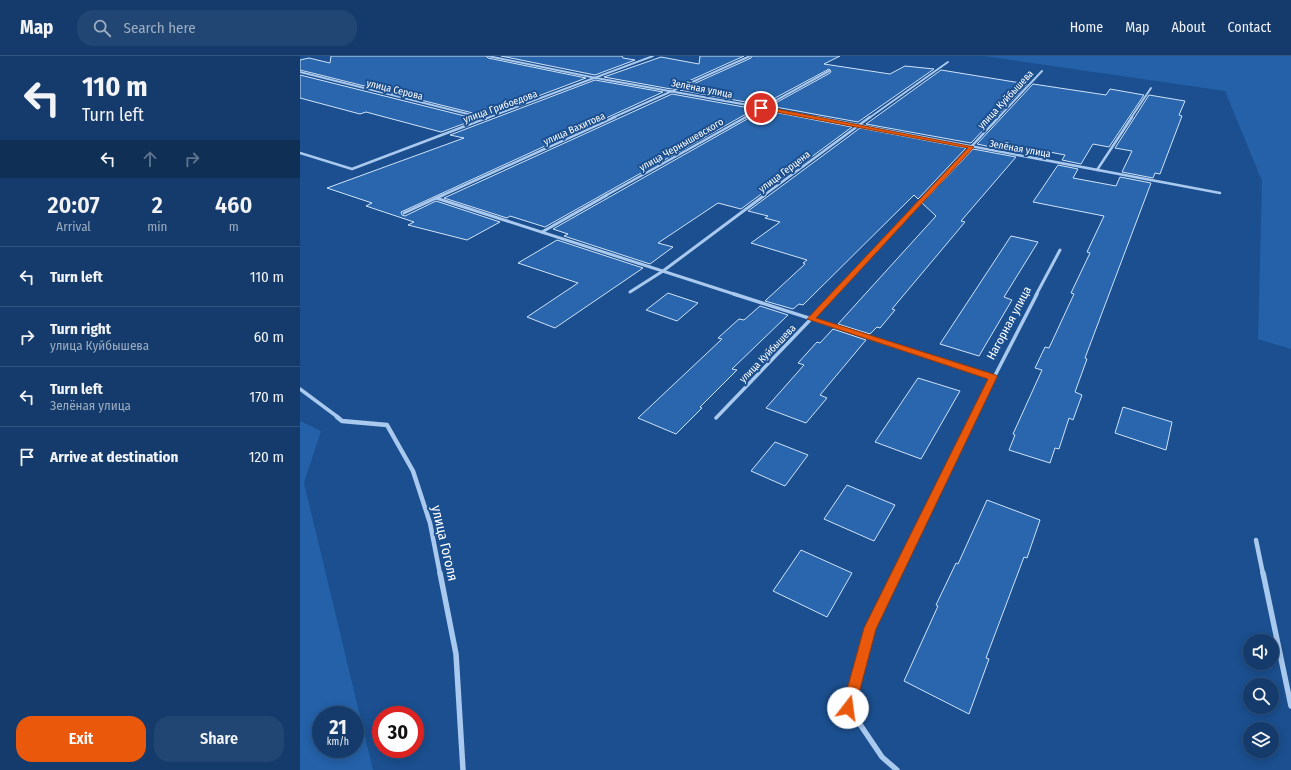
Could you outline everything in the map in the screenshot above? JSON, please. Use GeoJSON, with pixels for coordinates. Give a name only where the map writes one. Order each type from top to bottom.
{"type":"FeatureCollection","features":[{"type":"Feature","properties":{"kind":"street","name":"Зелёная улица"},"geometry":{"type":"LineString","coordinates":[[488,56],[596,78],[675,91],[1220,194]]}},
{"type":"Feature","properties":{"kind":"street","name":"улица Грибоедова"},"geometry":{"type":"LineString","coordinates":[[300,153],[352,169],[653,56]]}},
{"type":"Feature","properties":{"kind":"street","name":"улица Вахитова"},"geometry":{"type":"LineString","coordinates":[[404,213],[750,56]]}},
{"type":"Feature","properties":{"kind":"street","name":"улица Герцена"},"geometry":{"type":"LineString","coordinates":[[630,292],[663,271],[858,126],[948,62]]}},
{"type":"Feature","properties":{"kind":"street","name":"улица Чернышевского"},"geometry":{"type":"LineString","coordinates":[[542,232],[829,71]]}},
{"type":"Feature","properties":{"kind":"street","name":"улица Куйбышева"},"geometry":{"type":"LineString","coordinates":[[716,418],[811,319],[1042,71]]}},
{"type":"Feature","properties":{"kind":"street","name":"улица Серова"},"geometry":{"type":"LineString","coordinates":[[300,72],[486,119]]}},
{"type":"Feature","properties":{"kind":"street"},"geometry":{"type":"LineString","coordinates":[[1097,170],[1151,88]]}},
{"type":"Feature","properties":{"kind":"street"},"geometry":{"type":"LineString","coordinates":[[436,198],[993,377]]}},
{"type":"Feature","properties":{"kind":"street","name":"Нагорная улица"},"geometry":{"type":"LineString","coordinates":[[897,770],[882,757],[848,708],[870,628],[993,377],[1060,250]]}},
{"type":"Feature","properties":{"kind":"street","name":"улица Гоголя"},"geometry":{"type":"LineString","coordinates":[[300,389],[342,421],[386,425],[413,472],[430,523],[456,654],[463,770]]}},
{"type":"Feature","properties":{"kind":"street"},"geometry":{"type":"LineString","coordinates":[[1256,540],[1291,706]]}},
{"type":"Feature","properties":{"kind":"shaded area"},"geometry":{"type":"Polygon","coordinates":[[[984,56],[1291,56],[1291,349],[1258,339],[1262,181],[1225,91],[984,56]]]}},
{"type":"Feature","properties":{"kind":"shaded area"},"geometry":{"type":"Polygon","coordinates":[[[300,421],[321,431],[304,483],[358,706],[312,706],[312,758],[364,758],[364,733],[373,770],[300,770],[300,421]]]}},
{"type":"Feature","properties":{"kind":"building"},"geometry":{"type":"Polygon","coordinates":[[[331,56],[486,56],[488,58],[586,78],[485,116],[300,70],[300,60],[309,58],[330,63],[331,56]]]}},
{"type":"Feature","properties":{"kind":"building"},"geometry":{"type":"Polygon","coordinates":[[[501,56],[622,56],[623,58],[635,60],[595,75],[501,56]]]}},
{"type":"Feature","properties":{"kind":"building"},"geometry":{"type":"Polygon","coordinates":[[[700,56],[744,56],[671,89],[604,77],[661,57],[699,64],[700,56]]]}},
{"type":"Feature","properties":{"kind":"building"},"geometry":{"type":"Polygon","coordinates":[[[752,56],[840,56],[824,64],[890,74],[905,66],[934,69],[858,122],[770,106],[830,73],[831,71],[829,69],[762,105],[680,90],[751,58],[752,56]]]}},
{"type":"Feature","properties":{"kind":"building"},"geometry":{"type":"Polygon","coordinates":[[[941,70],[1027,84],[971,143],[866,124],[941,70]]]}},
{"type":"Feature","properties":{"kind":"building"},"geometry":{"type":"Polygon","coordinates":[[[300,75],[477,119],[441,132],[366,112],[360,114],[300,98],[300,75]]]}},
{"type":"Feature","properties":{"kind":"building"},"geometry":{"type":"Polygon","coordinates":[[[595,80],[663,92],[401,212],[402,215],[405,216],[436,201],[500,222],[467,240],[408,225],[414,222],[366,206],[372,203],[327,188],[464,138],[450,135],[595,80]]]}},
{"type":"Feature","properties":{"kind":"building"},"geometry":{"type":"Polygon","coordinates":[[[1033,84],[1106,95],[1110,89],[1144,95],[1109,147],[1093,144],[1081,164],[1062,160],[1065,155],[1024,147],[1020,153],[977,144],[1033,84]]]}},
{"type":"Feature","properties":{"kind":"building"},"geometry":{"type":"Polygon","coordinates":[[[672,94],[755,109],[545,227],[510,216],[507,218],[444,198],[672,94]]]}},
{"type":"Feature","properties":{"kind":"building"},"geometry":{"type":"Polygon","coordinates":[[[1149,95],[1185,101],[1179,115],[1182,116],[1160,174],[1155,173],[1153,178],[1122,172],[1132,151],[1115,148],[1149,95]]]}},
{"type":"Feature","properties":{"kind":"building"},"geometry":{"type":"Polygon","coordinates":[[[763,110],[852,127],[741,209],[718,203],[658,243],[673,247],[650,264],[564,236],[568,234],[553,229],[763,110]]]}},
{"type":"Feature","properties":{"kind":"building"},"geometry":{"type":"Polygon","coordinates":[[[860,128],[966,148],[918,199],[914,195],[803,305],[799,304],[793,309],[765,301],[805,264],[803,263],[807,260],[751,243],[780,222],[765,218],[768,216],[748,211],[860,128]]]}},
{"type":"Feature","properties":{"kind":"building"},"geometry":{"type":"Polygon","coordinates":[[[973,149],[1016,157],[961,221],[965,222],[892,309],[895,310],[880,328],[877,327],[870,334],[838,324],[936,216],[922,203],[973,149]]]}},
{"type":"Feature","properties":{"kind":"building"},"geometry":{"type":"Polygon","coordinates":[[[1058,165],[1078,169],[1073,178],[1116,186],[1120,177],[1151,183],[1085,358],[1087,359],[1075,392],[1082,395],[1073,420],[1069,418],[1059,449],[1055,448],[1050,463],[1009,450],[1015,435],[1013,434],[1042,370],[1035,368],[1045,347],[1049,348],[1074,294],[1071,293],[1090,253],[1087,252],[1104,216],[1033,202],[1058,165]]]}},
{"type":"Feature","properties":{"kind":"building"},"geometry":{"type":"Polygon","coordinates":[[[1011,236],[1038,242],[1004,297],[1012,300],[979,356],[940,344],[1011,236]]]}},
{"type":"Feature","properties":{"kind":"building"},"geometry":{"type":"Polygon","coordinates":[[[557,240],[643,268],[555,328],[527,317],[578,283],[518,263],[557,240]]]}},
{"type":"Feature","properties":{"kind":"building"},"geometry":{"type":"Polygon","coordinates":[[[668,293],[698,303],[677,321],[646,310],[668,293]]]}},
{"type":"Feature","properties":{"kind":"building"},"geometry":{"type":"Polygon","coordinates":[[[760,306],[788,315],[732,369],[737,370],[700,407],[702,408],[676,434],[638,418],[722,339],[718,338],[739,319],[744,320],[760,306]]]}},
{"type":"Feature","properties":{"kind":"building"},"geometry":{"type":"Polygon","coordinates":[[[833,329],[866,340],[820,395],[827,398],[806,423],[766,408],[804,365],[798,363],[817,342],[820,343],[833,329]]]}},
{"type":"Feature","properties":{"kind":"building"},"geometry":{"type":"Polygon","coordinates":[[[918,378],[960,391],[921,459],[875,442],[918,378]]]}},
{"type":"Feature","properties":{"kind":"building"},"geometry":{"type":"Polygon","coordinates":[[[1123,407],[1172,422],[1166,450],[1115,433],[1123,407]]]}},
{"type":"Feature","properties":{"kind":"building"},"geometry":{"type":"Polygon","coordinates":[[[775,442],[808,455],[785,486],[751,471],[775,442]]]}},
{"type":"Feature","properties":{"kind":"building"},"geometry":{"type":"Polygon","coordinates":[[[847,485],[895,505],[874,541],[824,519],[847,485]]]}},
{"type":"Feature","properties":{"kind":"building"},"geometry":{"type":"Polygon","coordinates":[[[987,500],[1040,520],[1027,558],[1024,557],[986,658],[989,659],[969,714],[904,681],[938,606],[936,605],[956,563],[958,564],[987,500]]]}},
{"type":"Feature","properties":{"kind":"building"},"geometry":{"type":"Polygon","coordinates":[[[801,550],[852,573],[827,617],[773,591],[801,550]]]}},
{"type":"Feature","properties":{"kind":"route"},"geometry":{"type":"LineString","coordinates":[[761,108],[972,147],[811,319],[993,377],[870,628],[848,708]]}}]}
